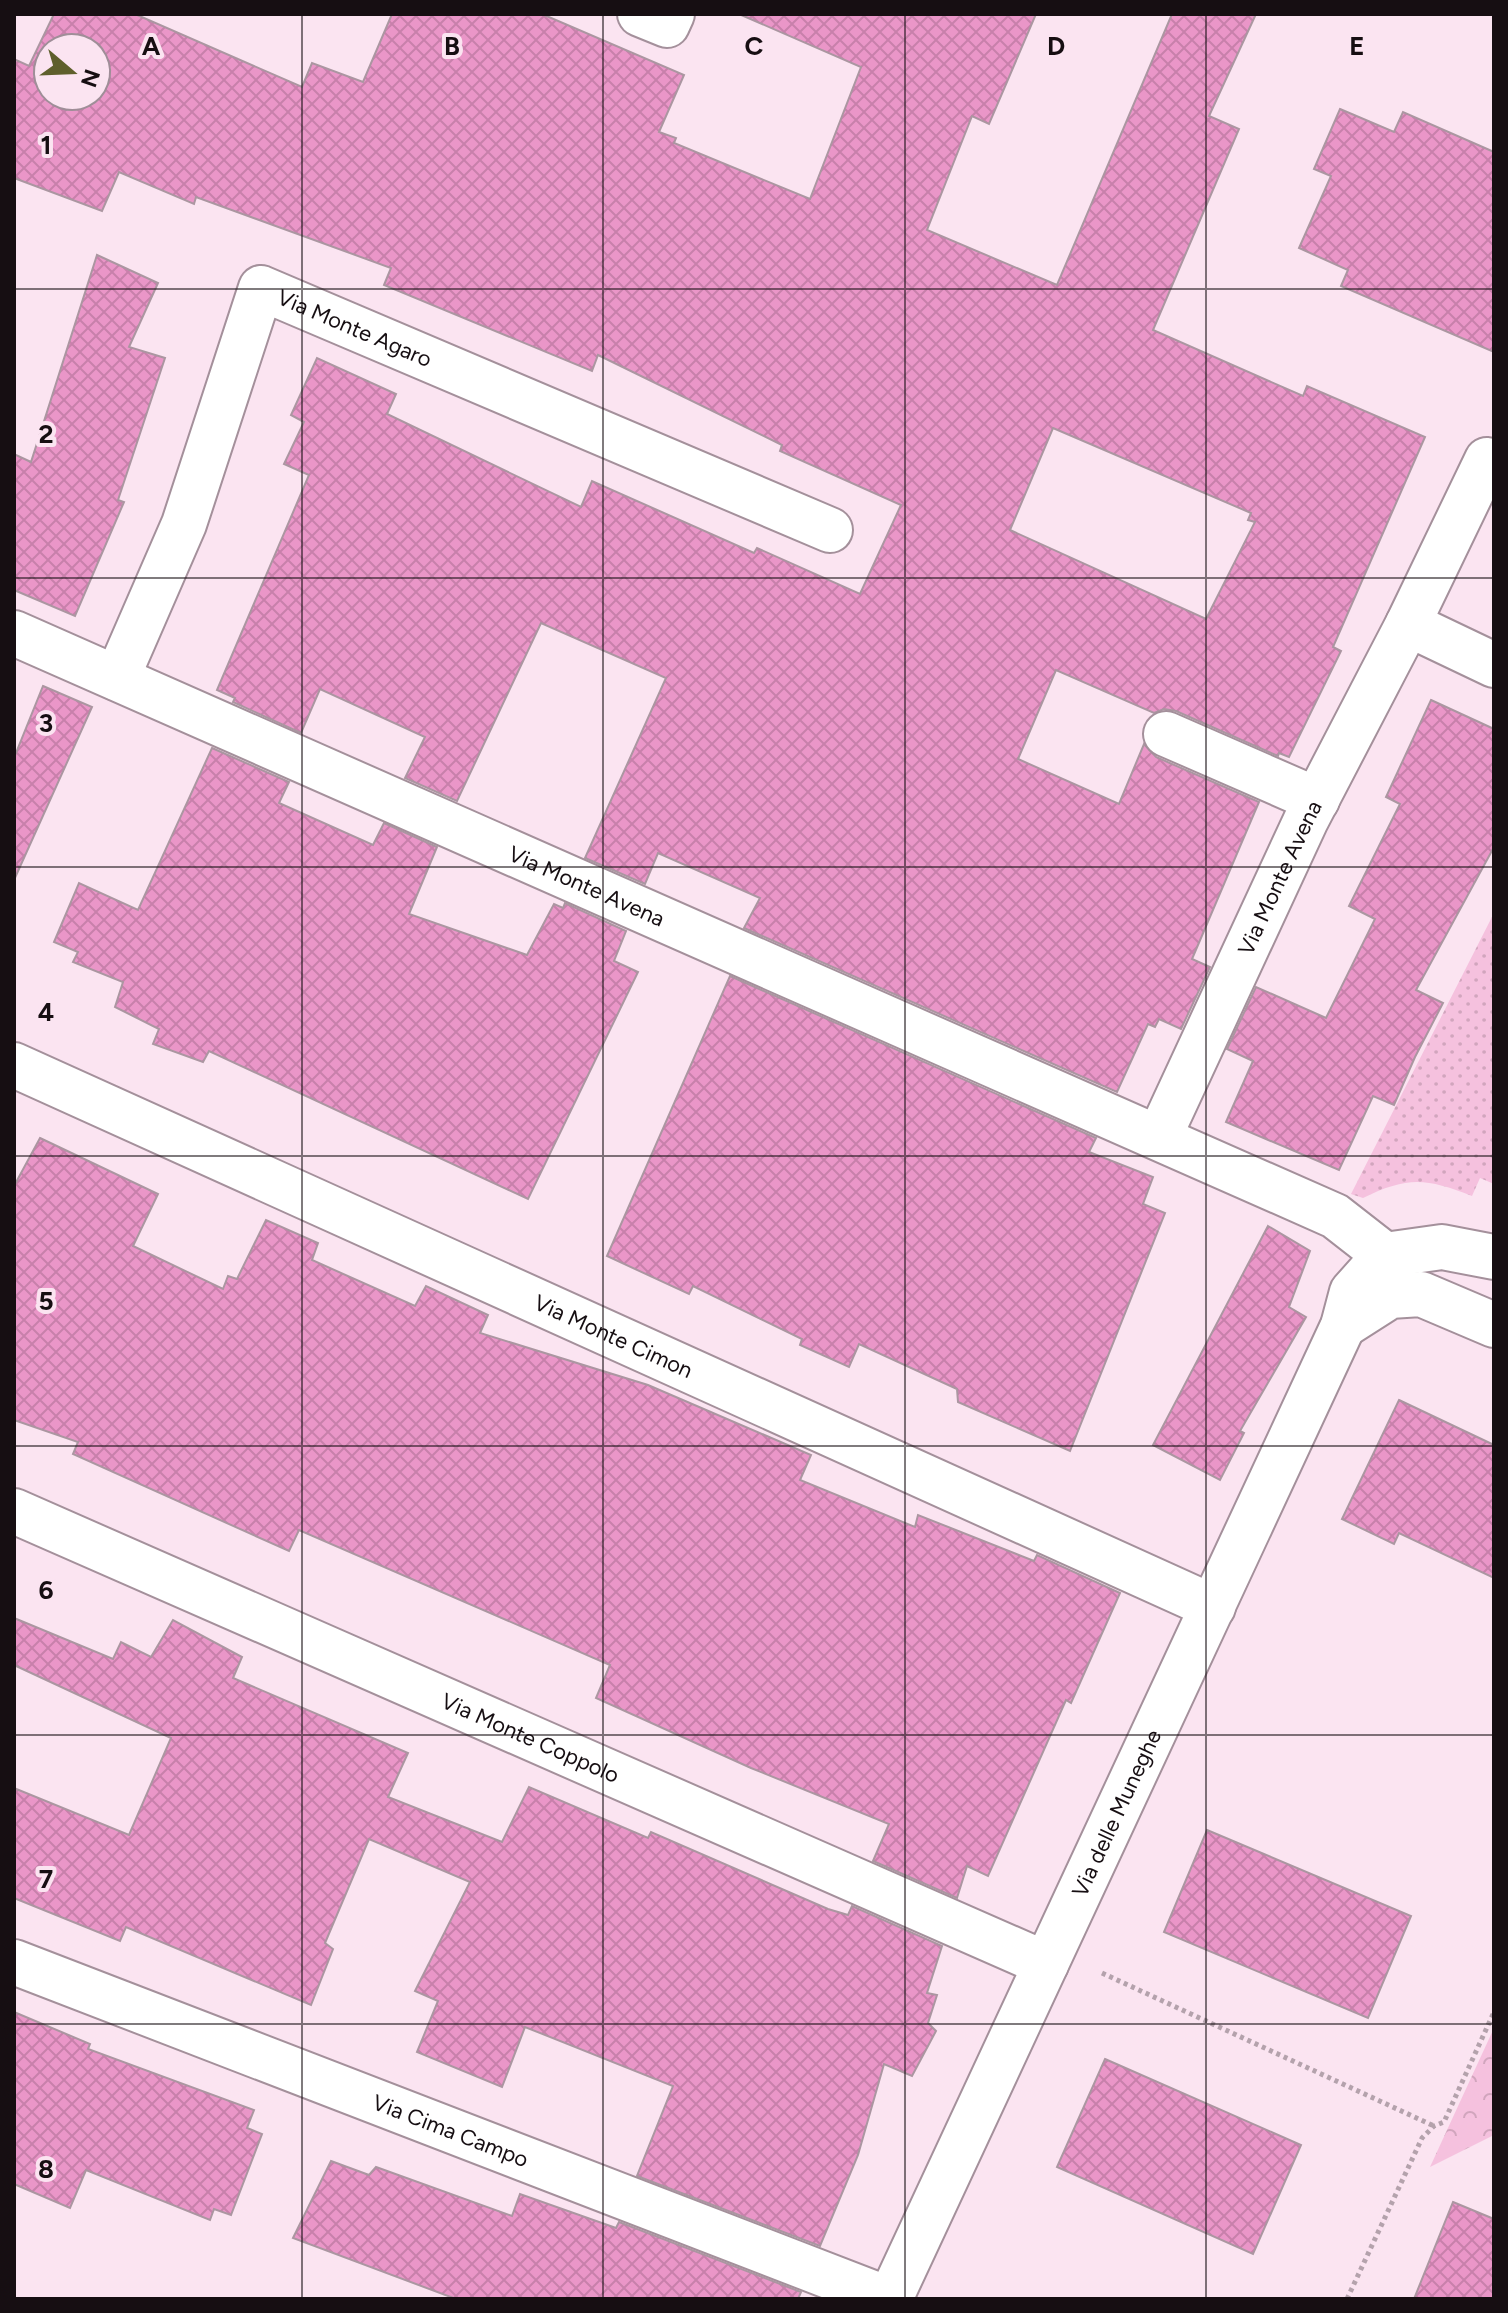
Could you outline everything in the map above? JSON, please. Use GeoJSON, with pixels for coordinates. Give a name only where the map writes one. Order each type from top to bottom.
{"type":"FeatureCollection","features":[{"type":"Feature","properties":{"kind":"street"},"geometry":{"type":"LineString","coordinates":[[640,14],[667,25],[672,14]]}},
{"type":"Feature","properties":{"kind":"street","name":"Via Monte Agaro"},"geometry":{"type":"LineString","coordinates":[[117,678],[184,524],[261,288],[830,530]]}},
{"type":"Feature","properties":{"kind":"street","name":"Via Monte Avena"},"geometry":{"type":"LineString","coordinates":[[1159,1137],[1317,800],[1408,624],[1487,460]]}},
{"type":"Feature","properties":{"kind":"street"},"geometry":{"type":"LineString","coordinates":[[1408,624],[1494,665]]}},
{"type":"Feature","properties":{"kind":"street","name":"Via Monte Avena"},"geometry":{"type":"LineString","coordinates":[[14,633],[1335,1216],[1385,1255]]}},
{"type":"Feature","properties":{"kind":"street"},"geometry":{"type":"LineString","coordinates":[[1166,734],[1317,800]]}},
{"type":"Feature","properties":{"kind":"street","name":"Via Monte Cimon"},"geometry":{"type":"LineString","coordinates":[[14,1065],[1213,1607]]}},
{"type":"Feature","properties":{"kind":"street"},"geometry":{"type":"LineString","coordinates":[[1385,1255],[1442,1247],[1494,1257]]}},
{"type":"Feature","properties":{"kind":"street","name":"Via delle Muneghe"},"geometry":{"type":"LineString","coordinates":[[889,2299],[1343,1326],[1352,1292],[1385,1255]]}},
{"type":"Feature","properties":{"kind":"street"},"geometry":{"type":"LineString","coordinates":[[1343,1326],[1390,1296],[1421,1294],[1494,1325]]}},
{"type":"Feature","properties":{"kind":"street","name":"Via Monte Coppolo"},"geometry":{"type":"LineString","coordinates":[[14,1511],[1046,1964]]}},
{"type":"Feature","properties":{"kind":"street","name":"Via Cima Campo"},"geometry":{"type":"LineString","coordinates":[[14,1962],[889,2299]]}},
{"type":"Feature","properties":{"kind":"path"},"geometry":{"type":"LineString","coordinates":[[1102,1973],[1434,2126]]}},
{"type":"Feature","properties":{"kind":"path"},"geometry":{"type":"LineString","coordinates":[[1347,2299],[1422,2138],[1434,2126],[1444,2122],[1494,2012]]}},
{"type":"Feature","properties":{"kind":"green space"},"geometry":{"type":"Polygon","coordinates":[[[1494,913],[1494,1184],[1480,1178],[1472,1196],[1417,1182],[1393,1186],[1363,1198],[1351,1194],[1494,913]]]}},
{"type":"Feature","properties":{"kind":"green space"},"geometry":{"type":"Polygon","coordinates":[[[1494,2028],[1494,2135],[1430,2167],[1494,2028]]]}},
{"type":"Feature","properties":{"kind":"building"},"geometry":{"type":"Polygon","coordinates":[[[54,14],[135,14],[302,87],[312,63],[363,82],[392,14],[542,14],[684,75],[659,132],[676,138],[674,143],[810,199],[861,67],[739,14],[1036,14],[989,124],[972,116],[927,230],[1057,285],[1172,14],[1256,14],[1209,116],[1239,129],[1153,330],[1303,396],[1307,386],[1425,437],[1333,647],[1341,651],[1289,757],[1279,753],[1278,756],[1176,711],[1164,709],[1154,713],[1056,670],[1018,759],[1119,804],[1144,744],[1156,757],[1259,802],[1192,959],[1210,967],[1181,1029],[1159,1019],[1155,1027],[1148,1024],[1117,1092],[744,928],[760,898],[658,853],[645,884],[585,858],[666,678],[541,623],[457,801],[405,778],[425,737],[320,689],[301,733],[233,702],[235,698],[217,690],[309,475],[284,464],[304,422],[291,415],[317,358],[396,394],[387,414],[581,507],[592,481],[754,553],[757,548],[860,594],[901,505],[780,451],[782,445],[598,355],[592,371],[384,285],[391,268],[196,197],[194,204],[119,172],[102,211],[14,178],[14,59],[29,66],[32,60],[32,112],[112,112],[112,32],[45,32],[54,14]],[[1053,428],[1010,530],[1206,619],[1255,522],[1248,520],[1251,513],[1053,428]]]}},
{"type":"Feature","properties":{"kind":"building"},"geometry":{"type":"Polygon","coordinates":[[[1340,109],[1394,132],[1403,112],[1494,152],[1494,352],[1341,286],[1348,270],[1299,248],[1331,176],[1314,169],[1340,109]]]}},
{"type":"Feature","properties":{"kind":"building"},"geometry":{"type":"Polygon","coordinates":[[[97,255],[158,283],[129,347],[165,358],[118,500],[124,502],[75,616],[14,590],[14,454],[31,462],[97,255]]]}},
{"type":"Feature","properties":{"kind":"building"},"geometry":{"type":"Polygon","coordinates":[[[43,686],[92,707],[14,880],[14,758],[43,686]]]}},
{"type":"Feature","properties":{"kind":"building"},"geometry":{"type":"Polygon","coordinates":[[[1431,700],[1494,729],[1494,847],[1416,990],[1443,1003],[1394,1105],[1373,1096],[1339,1170],[1226,1122],[1253,1061],[1227,1049],[1256,987],[1326,1018],[1375,919],[1349,906],[1400,804],[1386,797],[1431,700]]]}},
{"type":"Feature","properties":{"kind":"building"},"geometry":{"type":"Polygon","coordinates":[[[212,748],[289,782],[279,803],[373,845],[384,823],[437,847],[409,914],[527,955],[554,904],[563,908],[565,903],[626,931],[614,961],[638,972],[528,1199],[209,1051],[203,1062],[153,1044],[159,1029],[115,1007],[123,982],[73,962],[78,952],[54,942],[79,883],[138,910],[212,748]]]}},
{"type":"Feature","properties":{"kind":"building"},"geometry":{"type":"Polygon","coordinates":[[[730,976],[1096,1138],[1089,1152],[1153,1177],[1143,1204],[1165,1213],[1070,1451],[958,1402],[957,1389],[859,1344],[849,1367],[800,1345],[802,1339],[693,1286],[689,1294],[607,1256],[730,976]]]}},
{"type":"Feature","properties":{"kind":"building"},"geometry":{"type":"Polygon","coordinates":[[[40,1138],[158,1194],[133,1246],[223,1289],[228,1276],[237,1279],[266,1220],[318,1243],[312,1260],[415,1306],[426,1286],[488,1315],[480,1333],[648,1385],[811,1455],[800,1480],[915,1527],[918,1515],[1034,1561],[1037,1555],[1120,1593],[1071,1703],[1066,1700],[988,1876],[967,1866],[957,1898],[873,1861],[889,1824],[751,1768],[596,1698],[610,1665],[299,1530],[289,1551],[73,1454],[78,1442],[14,1420],[14,1186],[40,1138]]]}},
{"type":"Feature","properties":{"kind":"building"},"geometry":{"type":"Polygon","coordinates":[[[1268,1226],[1310,1251],[1289,1307],[1306,1317],[1240,1431],[1244,1433],[1220,1480],[1153,1445],[1268,1226]]]}},
{"type":"Feature","properties":{"kind":"building"},"geometry":{"type":"Polygon","coordinates":[[[1399,1400],[1494,1445],[1494,1578],[1399,1533],[1394,1544],[1342,1519],[1399,1400]]]}},
{"type":"Feature","properties":{"kind":"building"},"geometry":{"type":"Polygon","coordinates":[[[14,1618],[113,1659],[121,1642],[151,1657],[173,1620],[242,1657],[233,1678],[408,1753],[388,1797],[502,1842],[529,1787],[648,1838],[651,1832],[828,1909],[848,1915],[852,1906],[942,1946],[927,1993],[937,1995],[928,2023],[936,2031],[912,2076],[884,2064],[858,2155],[820,2246],[637,2176],[673,2086],[525,2027],[502,2087],[417,2052],[438,2001],[415,1991],[470,1882],[369,1839],[325,1943],[333,1949],[311,2005],[126,1927],[120,1941],[14,1898],[14,1788],[129,1835],[171,1738],[14,1665],[14,1618]]]}},
{"type":"Feature","properties":{"kind":"building"},"geometry":{"type":"Polygon","coordinates":[[[1207,1830],[1411,1916],[1368,2018],[1164,1932],[1207,1830]]]}},
{"type":"Feature","properties":{"kind":"building"},"geometry":{"type":"Polygon","coordinates":[[[14,2012],[90,2044],[88,2049],[254,2110],[247,2128],[262,2134],[231,2215],[214,2209],[210,2220],[86,2170],[70,2208],[14,2184],[14,2012]]]}},
{"type":"Feature","properties":{"kind":"building"},"geometry":{"type":"Polygon","coordinates":[[[1105,2059],[1301,2145],[1253,2254],[1057,2167],[1105,2059]]]}},
{"type":"Feature","properties":{"kind":"building"},"geometry":{"type":"Polygon","coordinates":[[[331,2161],[369,2175],[376,2167],[512,2216],[520,2194],[616,2228],[619,2222],[801,2292],[798,2299],[456,2299],[293,2238],[331,2161]]]}},
{"type":"Feature","properties":{"kind":"building"},"geometry":{"type":"Polygon","coordinates":[[[1453,2202],[1494,2219],[1494,2299],[1414,2299],[1453,2202]]]}}]}
